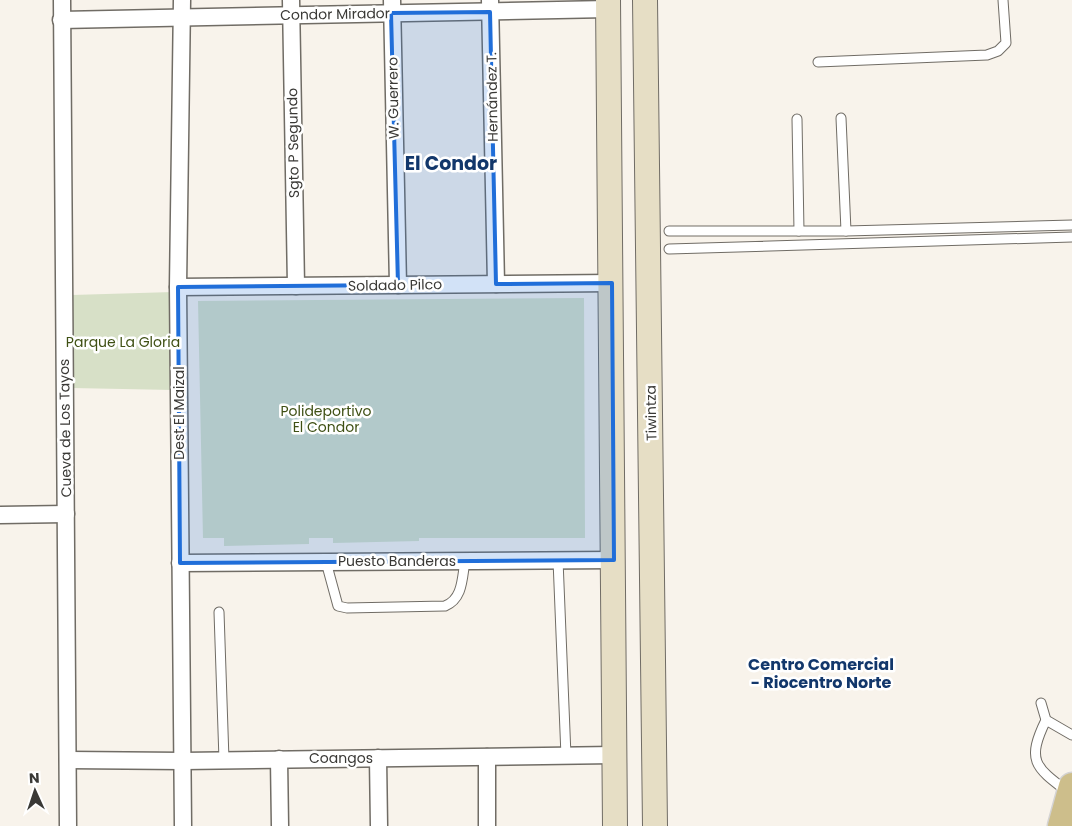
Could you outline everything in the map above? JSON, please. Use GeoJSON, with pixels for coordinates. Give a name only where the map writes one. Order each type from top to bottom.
{"type":"FeatureCollection","features":[{"type":"Feature","properties":{"kind":"main road"},"geometry":{"type":"LineString","coordinates":[[1061,826],[1071,790]]}},
{"type":"Feature","properties":{"kind":"street","name":"Cueva de Los Tayos"},"geometry":{"type":"LineString","coordinates":[[62,0],[68,826]]}},
{"type":"Feature","properties":{"kind":"street","name":"Tiwintza"},"geometry":{"type":"LineString","coordinates":[[645,0],[655,826]]}},
{"type":"Feature","properties":{"kind":"street","name":"Condor Mirador"},"geometry":{"type":"LineString","coordinates":[[61,20],[182,8],[608,5]]}},
{"type":"Feature","properties":{"kind":"street"},"geometry":{"type":"LineString","coordinates":[[608,5],[612,283],[615,826]]}},
{"type":"Feature","properties":{"kind":"street","name":"Hernández T."},"geometry":{"type":"LineString","coordinates":[[490,6],[496,284]]}},
{"type":"Feature","properties":{"kind":"street","name":"Sgto P Segundo"},"geometry":{"type":"LineString","coordinates":[[291,7],[296,286]]}},
{"type":"Feature","properties":{"kind":"street","name":"W. Guerrero"},"geometry":{"type":"LineString","coordinates":[[392,7],[398,285]]}},
{"type":"Feature","properties":{"kind":"street","name":"Dest El Maizal"},"geometry":{"type":"LineString","coordinates":[[182,8],[178,287],[182,826]]}},
{"type":"Feature","properties":{"kind":"street"},"geometry":{"type":"LineString","coordinates":[[611,205],[647,206]]}},
{"type":"Feature","properties":{"kind":"street","name":"Soldado Pilco"},"geometry":{"type":"LineString","coordinates":[[178,287],[612,283]]}},
{"type":"Feature","properties":{"kind":"street"},"geometry":{"type":"LineString","coordinates":[[0,515],[66,514]]}},
{"type":"Feature","properties":{"kind":"street","name":"Puesto Banderas"},"geometry":{"type":"LineString","coordinates":[[180,563],[614,560]]}},
{"type":"Feature","properties":{"kind":"street","name":"Coangos"},"geometry":{"type":"LineString","coordinates":[[68,760],[183,761],[614,755]]}},
{"type":"Feature","properties":{"kind":"street"},"geometry":{"type":"LineString","coordinates":[[378,758],[379,826]]}},
{"type":"Feature","properties":{"kind":"street"},"geometry":{"type":"LineString","coordinates":[[487,758],[488,826]]}},
{"type":"Feature","properties":{"kind":"street"},"geometry":{"type":"LineString","coordinates":[[279,759],[280,826]]}},
{"type":"Feature","properties":{"kind":"lane"},"geometry":{"type":"LineString","coordinates":[[818,62],[987,55],[998,51],[1006,43],[1003,0]]}},
{"type":"Feature","properties":{"kind":"lane"},"geometry":{"type":"LineString","coordinates":[[841,118],[846,232]]}},
{"type":"Feature","properties":{"kind":"lane"},"geometry":{"type":"LineString","coordinates":[[796,119],[799,231]]}},
{"type":"Feature","properties":{"kind":"lane"},"geometry":{"type":"LineString","coordinates":[[669,231],[846,232],[1072,225]]}},
{"type":"Feature","properties":{"kind":"lane"},"geometry":{"type":"LineString","coordinates":[[669,249],[1072,237]]}},
{"type":"Feature","properties":{"kind":"lane"},"geometry":{"type":"LineString","coordinates":[[558,560],[566,756]]}},
{"type":"Feature","properties":{"kind":"lane"},"geometry":{"type":"LineString","coordinates":[[326,562],[334,599],[338,606],[347,608],[445,606],[452,604],[458,597],[465,561]]}},
{"type":"Feature","properties":{"kind":"lane"},"geometry":{"type":"LineString","coordinates":[[219,612],[224,760]]}},
{"type":"Feature","properties":{"kind":"lane"},"geometry":{"type":"LineString","coordinates":[[1041,703],[1046,720],[1036,747],[1037,765],[1041,772],[1071,790]]}},
{"type":"Feature","properties":{"kind":"lane"},"geometry":{"type":"LineString","coordinates":[[1046,720],[1072,735]]}},
{"type":"Feature","properties":{"kind":"highlighted area"},"geometry":{"type":"Polygon","coordinates":[[[490,12],[496,284],[612,283],[614,560],[180,563],[178,287],[398,285],[391,13],[490,12]]]}},
{"type":"Feature","properties":{"kind":"green space","name":"Parque La Gloria"},"geometry":{"type":"Polygon","coordinates":[[[173,292],[173,390],[72,388],[72,295],[173,292]]]}},
{"type":"Feature","properties":{"kind":"green space","name":"Polideportivo El Condor"},"geometry":{"type":"Polygon","coordinates":[[[584,298],[585,538],[419,538],[419,541],[333,543],[333,538],[309,538],[309,544],[224,546],[224,538],[203,538],[198,301],[584,298]]]}},
{"type":"Feature","properties":{"kind":"district","name":"El Condor"},"geometry":{"type":"Point","coordinates":[451,163]}},
{"type":"Feature","properties":{"kind":"district","name":"Centro Comercial - Riocentro Norte"},"geometry":{"type":"Point","coordinates":[821,673]}}]}
